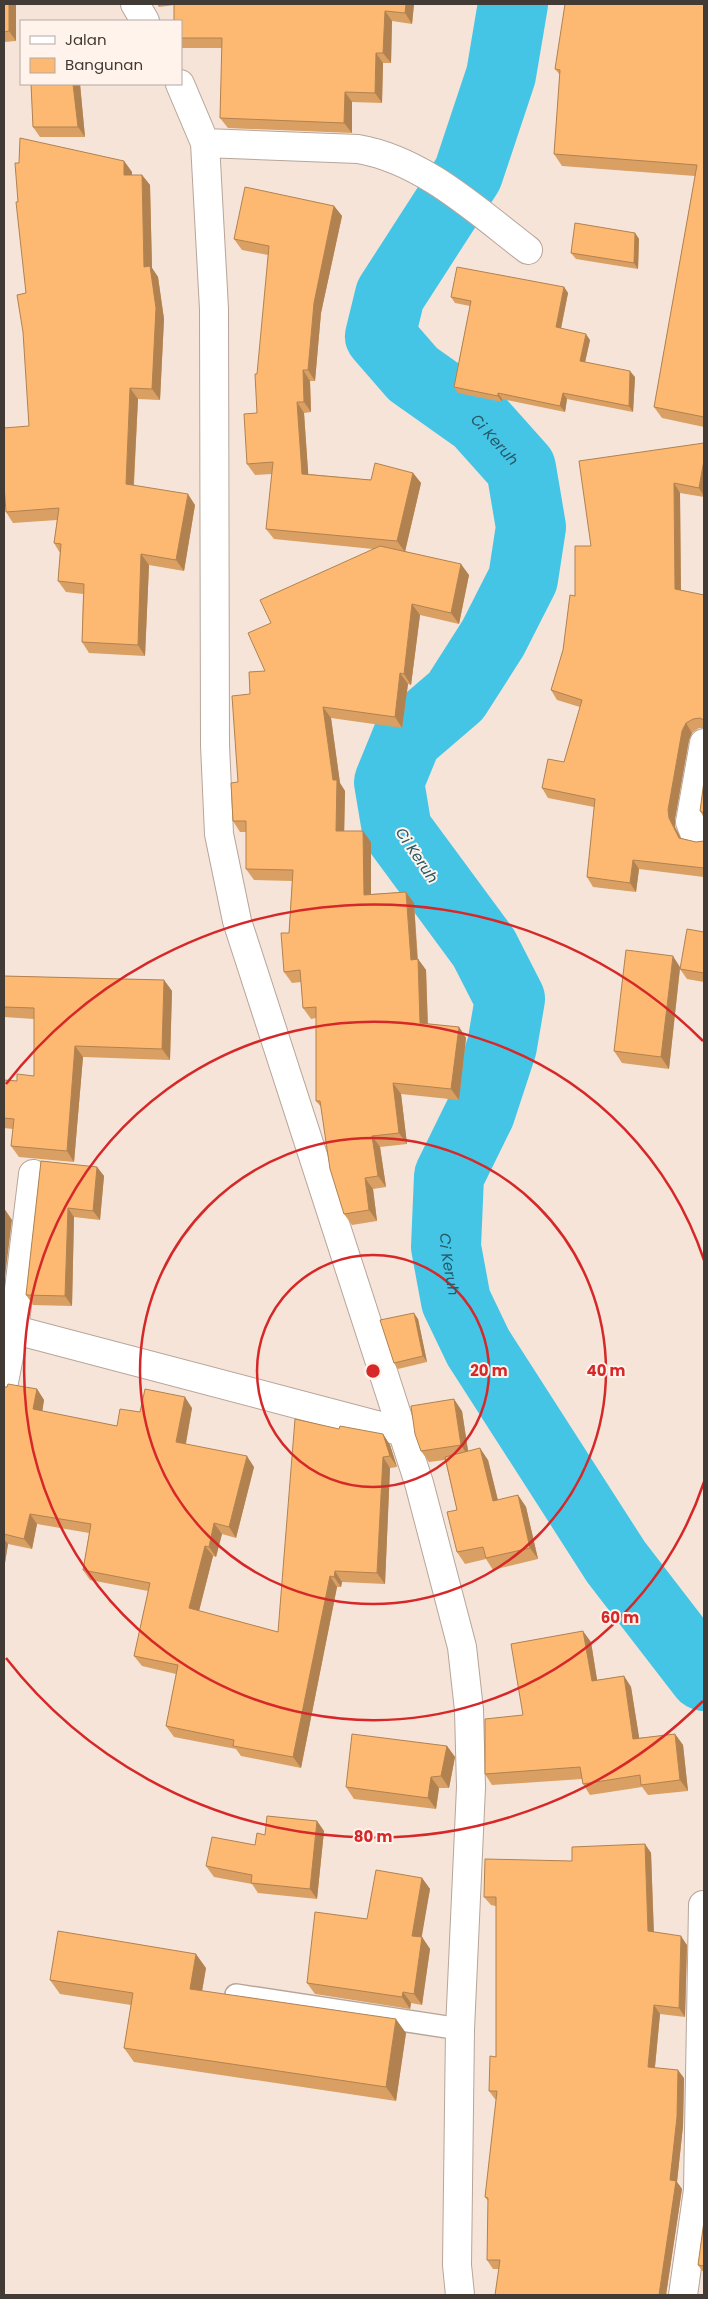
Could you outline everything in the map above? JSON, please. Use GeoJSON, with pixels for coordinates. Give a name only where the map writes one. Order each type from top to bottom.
{"type":"FeatureCollection","features":[{"type":"Feature","properties":{"kind":"street"},"geometry":{"type":"LineString","coordinates":[[135,4],[144,20]]}},
{"type":"Feature","properties":{"kind":"street"},"geometry":{"type":"LineString","coordinates":[[180,85],[205,143],[214,309],[215,745],[219,834],[236,921],[419,1483],[462,1647],[469,1710],[471,1787],[460,2029],[457,2265],[460,2295]]}},
{"type":"Feature","properties":{"kind":"street"},"geometry":{"type":"LineString","coordinates":[[205,143],[373,151],[413,166],[465,202],[528,250]]}},
{"type":"Feature","properties":{"kind":"street"},"geometry":{"type":"LineString","coordinates":[[704,743],[690,822],[695,835],[704,836]]}},
{"type":"Feature","properties":{"kind":"street"},"geometry":{"type":"LineString","coordinates":[[4,1382],[9,1329],[33,1174]]}},
{"type":"Feature","properties":{"kind":"street"},"geometry":{"type":"LineString","coordinates":[[9,1329],[402,1432]]}},
{"type":"Feature","properties":{"kind":"street"},"geometry":{"type":"LineString","coordinates":[[683,2295],[698,2190],[703,1905]]}},
{"type":"Feature","properties":{"kind":"lane"},"geometry":{"type":"LineString","coordinates":[[236,1995],[460,2029]]}},
{"type":"Feature","properties":{"kind":"building"},"geometry":{"type":"Polygon","coordinates":[[[4,4],[9,4],[9,31],[4,32],[4,4]]]}},
{"type":"Feature","properties":{"kind":"building"},"geometry":{"type":"Polygon","coordinates":[[[174,4],[406,4],[405,13],[385,11],[383,53],[376,53],[375,93],[345,92],[344,123],[220,118],[222,38],[182,38],[182,20],[174,20],[174,4]]]}},
{"type":"Feature","properties":{"kind":"building"},"geometry":{"type":"Polygon","coordinates":[[[565,4],[704,4],[704,417],[654,407],[697,165],[554,154],[560,70],[555,69],[565,4]]]}},
{"type":"Feature","properties":{"kind":"building"},"geometry":{"type":"Polygon","coordinates":[[[31,85],[73,85],[78,127],[33,127],[31,85]]]}},
{"type":"Feature","properties":{"kind":"building"},"geometry":{"type":"Polygon","coordinates":[[[20,138],[124,161],[124,175],[142,175],[144,267],[150,266],[156,308],[152,389],[130,388],[126,484],[188,494],[176,560],[141,554],[138,645],[82,642],[84,584],[58,581],[61,544],[54,543],[59,508],[6,512],[4,428],[29,426],[23,332],[17,295],[26,293],[16,202],[18,202],[15,163],[19,163],[20,138]]]}},
{"type":"Feature","properties":{"kind":"building"},"geometry":{"type":"Polygon","coordinates":[[[245,187],[334,206],[314,303],[308,370],[303,370],[304,402],[297,402],[302,474],[371,480],[375,463],[413,473],[397,541],[266,529],[273,462],[247,464],[244,414],[257,413],[255,374],[257,374],[269,246],[234,239],[245,187]]]}},
{"type":"Feature","properties":{"kind":"building"},"geometry":{"type":"Polygon","coordinates":[[[575,223],[635,233],[634,263],[571,253],[575,223]]]}},
{"type":"Feature","properties":{"kind":"building"},"geometry":{"type":"Polygon","coordinates":[[[457,267],[564,287],[556,327],[586,334],[580,361],[630,371],[629,406],[563,393],[560,406],[498,393],[498,396],[454,387],[471,301],[451,297],[457,267]]]}},
{"type":"Feature","properties":{"kind":"building"},"geometry":{"type":"Polygon","coordinates":[[[704,443],[704,460],[699,488],[674,483],[675,589],[704,595],[704,720],[700,718],[693,719],[686,723],[682,731],[668,810],[669,818],[679,838],[696,842],[704,841],[704,868],[633,860],[630,883],[587,877],[595,799],[542,788],[548,759],[564,762],[582,700],[551,690],[563,650],[570,595],[575,596],[575,546],[591,546],[579,461],[704,443]]]}},
{"type":"Feature","properties":{"kind":"building"},"geometry":{"type":"Polygon","coordinates":[[[380,546],[461,564],[451,613],[412,604],[404,674],[400,673],[395,717],[323,707],[333,780],[337,780],[336,831],[363,831],[364,895],[406,892],[411,960],[418,959],[420,1023],[459,1027],[451,1089],[393,1083],[399,1133],[372,1136],[378,1176],[365,1178],[369,1210],[344,1214],[330,1169],[320,1101],[316,1101],[316,1007],[303,1008],[300,970],[284,972],[281,933],[289,933],[293,870],[246,869],[246,821],[233,821],[231,783],[238,782],[232,696],[250,694],[249,672],[265,671],[248,633],[271,623],[260,600],[380,546]]]}},
{"type":"Feature","properties":{"kind":"building"},"geometry":{"type":"Polygon","coordinates":[[[704,781],[704,813],[700,811],[704,781]]]}},
{"type":"Feature","properties":{"kind":"building"},"geometry":{"type":"Polygon","coordinates":[[[687,929],[704,932],[704,973],[680,969],[687,929]]]}},
{"type":"Feature","properties":{"kind":"building"},"geometry":{"type":"Polygon","coordinates":[[[626,950],[673,956],[661,1057],[614,1051],[626,950]]]}},
{"type":"Feature","properties":{"kind":"building"},"geometry":{"type":"Polygon","coordinates":[[[4,976],[164,980],[162,1049],[75,1046],[67,1151],[11,1146],[14,1119],[4,1118],[4,1080],[17,1081],[17,1074],[34,1076],[34,1008],[4,1007],[4,976]]]}},
{"type":"Feature","properties":{"kind":"building"},"geometry":{"type":"Polygon","coordinates":[[[41,1161],[97,1167],[93,1211],[68,1208],[65,1296],[26,1295],[41,1161]]]}},
{"type":"Feature","properties":{"kind":"building"},"geometry":{"type":"Polygon","coordinates":[[[414,1313],[423,1356],[394,1363],[380,1320],[414,1313]]]}},
{"type":"Feature","properties":{"kind":"building"},"geometry":{"type":"Polygon","coordinates":[[[8,1384],[37,1389],[33,1409],[117,1426],[120,1409],[140,1412],[145,1389],[185,1397],[176,1442],[247,1456],[229,1527],[214,1523],[209,1547],[205,1546],[189,1608],[278,1632],[295,1419],[339,1429],[340,1426],[383,1434],[390,1456],[383,1457],[377,1573],[335,1571],[334,1577],[330,1576],[293,1757],[233,1746],[234,1740],[166,1726],[178,1665],[134,1656],[150,1583],[83,1570],[91,1524],[30,1514],[24,1539],[4,1534],[4,1387],[7,1387],[8,1384]]]}},
{"type":"Feature","properties":{"kind":"building"},"geometry":{"type":"Polygon","coordinates":[[[454,1399],[461,1445],[421,1451],[415,1434],[411,1406],[454,1399]]]}},
{"type":"Feature","properties":{"kind":"building"},"geometry":{"type":"Polygon","coordinates":[[[480,1448],[493,1501],[518,1495],[530,1548],[486,1558],[483,1547],[457,1552],[447,1512],[457,1510],[445,1457],[480,1448]]]}},
{"type":"Feature","properties":{"kind":"building"},"geometry":{"type":"Polygon","coordinates":[[[583,1631],[592,1681],[624,1676],[633,1739],[675,1734],[680,1780],[641,1785],[640,1775],[583,1784],[580,1767],[485,1774],[485,1719],[523,1715],[511,1644],[583,1631]]]}},
{"type":"Feature","properties":{"kind":"building"},"geometry":{"type":"Polygon","coordinates":[[[352,1734],[447,1746],[441,1776],[431,1777],[428,1798],[346,1787],[352,1734]]]}},
{"type":"Feature","properties":{"kind":"building"},"geometry":{"type":"Polygon","coordinates":[[[267,1816],[317,1821],[310,1889],[251,1883],[252,1875],[206,1866],[212,1837],[255,1845],[257,1833],[265,1835],[267,1816]]]}},
{"type":"Feature","properties":{"kind":"building"},"geometry":{"type":"Polygon","coordinates":[[[645,1844],[648,1931],[681,1936],[679,2008],[654,2005],[648,2067],[678,2070],[677,2117],[670,2180],[676,2181],[659,2295],[495,2295],[500,2260],[487,2260],[488,2198],[485,2197],[497,2091],[489,2091],[490,2056],[496,2057],[496,1897],[484,1897],[485,1859],[572,1861],[572,1847],[645,1844]]]}},
{"type":"Feature","properties":{"kind":"building"},"geometry":{"type":"Polygon","coordinates":[[[376,1870],[422,1878],[412,1936],[422,1937],[414,1994],[403,1992],[402,1997],[307,1983],[315,1912],[367,1919],[376,1870]]]}},
{"type":"Feature","properties":{"kind":"building"},"geometry":{"type":"Polygon","coordinates":[[[58,1931],[196,1954],[190,1989],[396,2019],[386,2087],[124,2048],[133,1993],[50,1980],[58,1931]]]}},
{"type":"Feature","properties":{"kind":"building"},"geometry":{"type":"Polygon","coordinates":[[[704,2221],[704,2266],[698,2265],[704,2221]]]}},
{"type":"Feature","properties":{"kind":"waterway","name":"Ci Keruh"},"geometry":{"type":"LineString","coordinates":[[513,4],[501,75],[468,174],[390,295],[380,336],[413,374],[478,420],[521,468],[531,527],[523,579],[493,638],[456,696],[407,738],[389,782],[397,830],[484,948],[510,999],[502,1046],[480,1113],[449,1176],[446,1247],[456,1301],[478,1347],[616,1562],[704,1676]]}}]}
